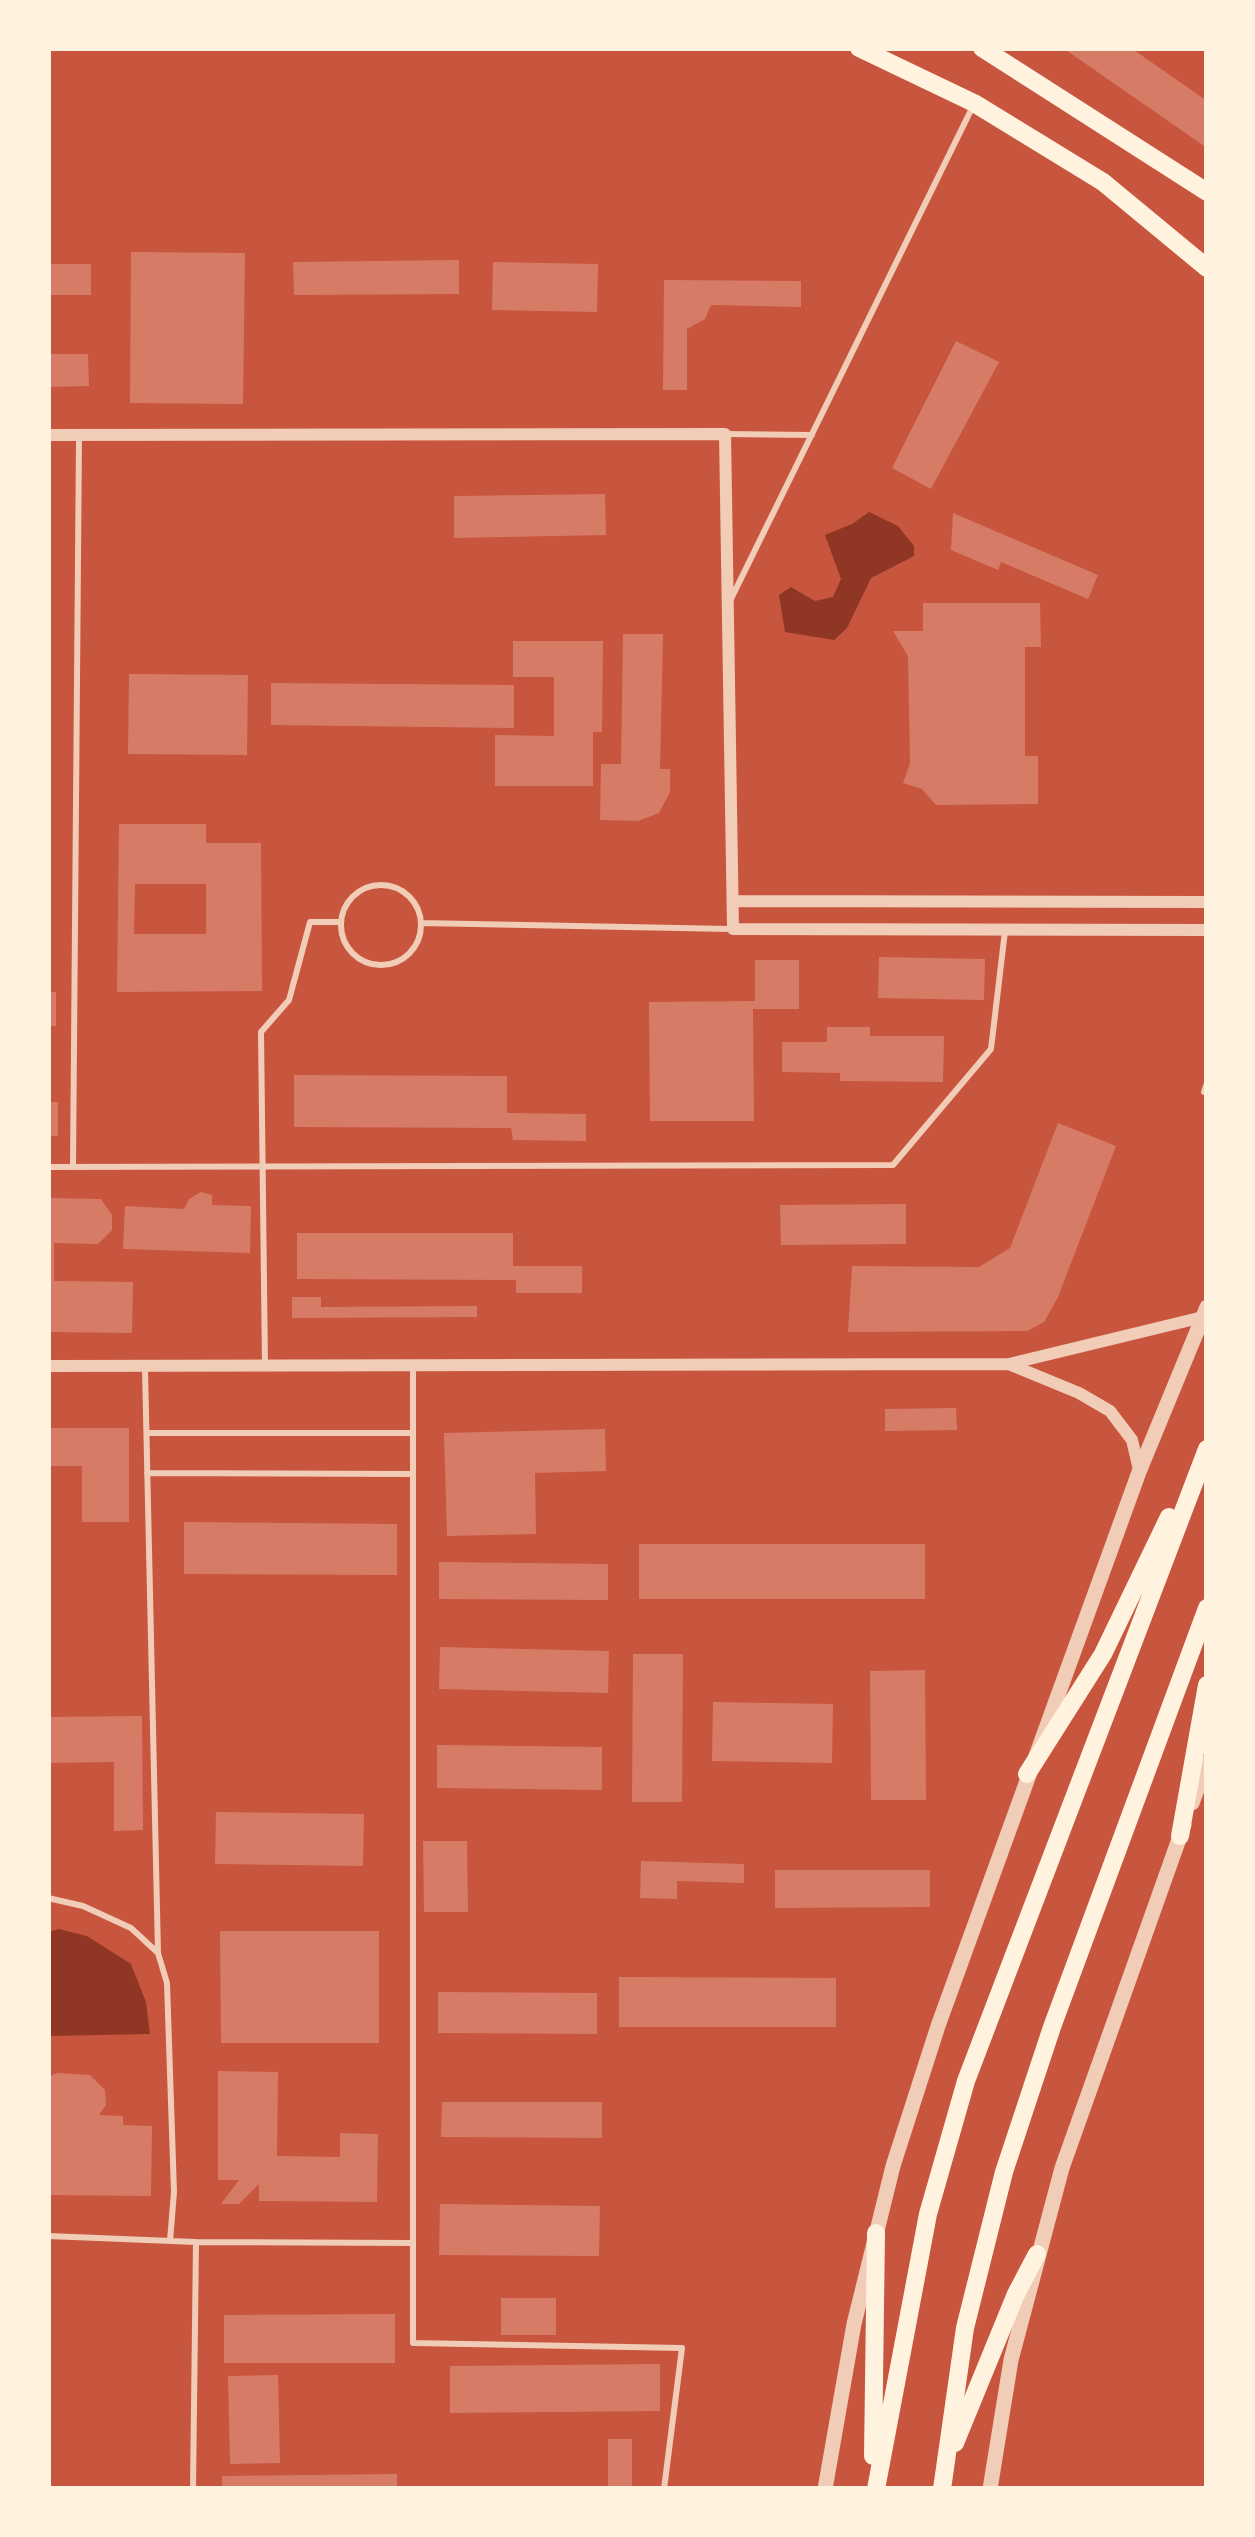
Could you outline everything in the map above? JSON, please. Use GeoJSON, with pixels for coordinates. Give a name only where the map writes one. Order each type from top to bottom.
{"type":"FeatureCollection","features":[{"type":"Feature","properties":{"kind":"main road"},"geometry":{"type":"LineString","coordinates":[[860,48],[974,103],[1103,182],[1207,268]]}},
{"type":"Feature","properties":{"kind":"main road"},"geometry":{"type":"LineString","coordinates":[[982,48],[1207,192]]}},
{"type":"Feature","properties":{"kind":"main road"},"geometry":{"type":"LineString","coordinates":[[875,2489],[928,2214],[966,2081],[1145,1589],[1207,1437]]}},
{"type":"Feature","properties":{"kind":"main road"},"geometry":{"type":"LineString","coordinates":[[1028,1774],[1145,1589],[1207,1449]]}},
{"type":"Feature","properties":{"kind":"main road"},"geometry":{"type":"LineString","coordinates":[[943,2489],[965,2328],[1004,2172],[1039,2062],[1206,1610]]}},
{"type":"Feature","properties":{"kind":"main road"},"geometry":{"type":"LineString","coordinates":[[1180,1836],[1207,1684]]}},
{"type":"Feature","properties":{"kind":"main road"},"geometry":{"type":"LineString","coordinates":[[875,2489],[876,2234]]}},
{"type":"Feature","properties":{"kind":"main road"},"geometry":{"type":"LineString","coordinates":[[943,2489],[968,2407],[1037,2254]]}},
{"type":"Feature","properties":{"kind":"street"},"geometry":{"type":"LineString","coordinates":[[48,435],[725,434],[734,929],[1207,930]]}},
{"type":"Feature","properties":{"kind":"street"},"geometry":{"type":"LineString","coordinates":[[733,902],[1207,902]]}},
{"type":"Feature","properties":{"kind":"street"},"geometry":{"type":"LineString","coordinates":[[48,1366],[1010,1364],[1205,1312]]}},
{"type":"Feature","properties":{"kind":"street"},"geometry":{"type":"LineString","coordinates":[[825,2489],[837,2402],[876,2234],[938,2026],[1139,1472],[1205,1312]]}},
{"type":"Feature","properties":{"kind":"street"},"geometry":{"type":"LineString","coordinates":[[1010,1364],[1110,1411],[1132,1441],[1139,1472]]}},
{"type":"Feature","properties":{"kind":"street"},"geometry":{"type":"LineString","coordinates":[[990,2489],[1011,2360],[1062,2168],[1207,1763]]}},
{"type":"Feature","properties":{"kind":"lane"},"geometry":{"type":"LineString","coordinates":[[729,604],[974,103]]}},
{"type":"Feature","properties":{"kind":"lane"},"geometry":{"type":"LineString","coordinates":[[725,434],[812,435]]}},
{"type":"Feature","properties":{"kind":"lane"},"geometry":{"type":"LineString","coordinates":[[73,1167],[79,435]]}},
{"type":"Feature","properties":{"kind":"lane"},"geometry":{"type":"LineString","coordinates":[[389,885],[412,898],[422,923],[420,936],[405,957],[380,964],[356,956],[342,934],[341,922],[344,909],[362,889],[389,885]]}},
{"type":"Feature","properties":{"kind":"lane"},"geometry":{"type":"LineString","coordinates":[[265,1367],[261,1032],[290,1000],[310,922],[341,922]]}},
{"type":"Feature","properties":{"kind":"lane"},"geometry":{"type":"LineString","coordinates":[[422,923],[734,929]]}},
{"type":"Feature","properties":{"kind":"lane"},"geometry":{"type":"LineString","coordinates":[[48,1167],[893,1165],[991,1049],[1005,931]]}},
{"type":"Feature","properties":{"kind":"lane"},"geometry":{"type":"LineString","coordinates":[[145,1367],[158,1953],[167,1983],[174,2192],[170,2241]]}},
{"type":"Feature","properties":{"kind":"lane"},"geometry":{"type":"LineString","coordinates":[[413,1367],[413,2343],[682,2348],[664,2489]]}},
{"type":"Feature","properties":{"kind":"lane"},"geometry":{"type":"LineString","coordinates":[[147,1433],[413,1433]]}},
{"type":"Feature","properties":{"kind":"lane"},"geometry":{"type":"LineString","coordinates":[[147,1473],[412,1474]]}},
{"type":"Feature","properties":{"kind":"lane"},"geometry":{"type":"LineString","coordinates":[[48,1898],[83,1906],[131,1928],[158,1953]]}},
{"type":"Feature","properties":{"kind":"lane"},"geometry":{"type":"LineString","coordinates":[[48,2236],[413,2243]]}},
{"type":"Feature","properties":{"kind":"lane"},"geometry":{"type":"LineString","coordinates":[[193,2489],[196,2242]]}},
{"type":"Feature","properties":{"kind":"shaded area"},"geometry":{"type":"Polygon","coordinates":[[[869,512],[898,526],[914,546],[914,556],[871,578],[847,628],[834,640],[785,632],[779,595],[791,587],[815,601],[833,597],[841,579],[825,535],[869,512]]]}},
{"type":"Feature","properties":{"kind":"shaded area"},"geometry":{"type":"Polygon","coordinates":[[[59,1929],[87,1936],[131,1964],[146,2002],[150,2034],[48,2036],[48,1932],[59,1929]]]}},
{"type":"Feature","properties":{"kind":"building"},"geometry":{"type":"Polygon","coordinates":[[[1063,48],[1131,48],[1207,101],[1207,148],[1063,48]]]}},
{"type":"Feature","properties":{"kind":"building"},"geometry":{"type":"Polygon","coordinates":[[[131,252],[245,253],[243,404],[130,403],[131,252]]]}},
{"type":"Feature","properties":{"kind":"building"},"geometry":{"type":"Polygon","coordinates":[[[459,260],[459,294],[294,295],[293,262],[459,260]]]}},
{"type":"Feature","properties":{"kind":"building"},"geometry":{"type":"Polygon","coordinates":[[[493,262],[598,264],[597,312],[492,310],[493,262]]]}},
{"type":"Feature","properties":{"kind":"building"},"geometry":{"type":"Polygon","coordinates":[[[48,264],[91,264],[91,295],[48,295],[48,264]]]}},
{"type":"Feature","properties":{"kind":"building"},"geometry":{"type":"Polygon","coordinates":[[[664,280],[801,281],[801,307],[711,305],[705,319],[687,329],[687,390],[663,390],[664,280]]]}},
{"type":"Feature","properties":{"kind":"building"},"geometry":{"type":"Polygon","coordinates":[[[956,341],[999,362],[931,489],[892,468],[956,341]]]}},
{"type":"Feature","properties":{"kind":"building"},"geometry":{"type":"Polygon","coordinates":[[[48,354],[88,354],[89,386],[48,387],[48,354]]]}},
{"type":"Feature","properties":{"kind":"building"},"geometry":{"type":"Polygon","coordinates":[[[605,494],[606,535],[454,538],[454,496],[605,494]]]}},
{"type":"Feature","properties":{"kind":"building"},"geometry":{"type":"Polygon","coordinates":[[[953,513],[1098,575],[1088,599],[1001,562],[998,570],[951,550],[953,513]]]}},
{"type":"Feature","properties":{"kind":"building"},"geometry":{"type":"Polygon","coordinates":[[[923,603],[1040,603],[1041,647],[1025,647],[1025,756],[1038,756],[1038,804],[936,805],[922,789],[903,783],[910,763],[908,656],[893,631],[923,631],[923,603]]]}},
{"type":"Feature","properties":{"kind":"building"},"geometry":{"type":"Polygon","coordinates":[[[623,634],[663,634],[660,769],[670,769],[670,792],[659,813],[638,821],[600,820],[601,764],[621,764],[623,634]]]}},
{"type":"Feature","properties":{"kind":"building"},"geometry":{"type":"Polygon","coordinates":[[[513,641],[603,641],[602,732],[593,732],[593,786],[495,786],[495,735],[554,736],[554,677],[513,677],[513,641]]]}},
{"type":"Feature","properties":{"kind":"building"},"geometry":{"type":"Polygon","coordinates":[[[129,674],[248,675],[247,755],[128,754],[129,674]]]}},
{"type":"Feature","properties":{"kind":"building"},"geometry":{"type":"Polygon","coordinates":[[[271,683],[514,685],[514,728],[271,725],[271,683]]]}},
{"type":"Feature","properties":{"kind":"building"},"geometry":{"type":"Polygon","coordinates":[[[119,824],[206,824],[206,843],[261,843],[262,991],[117,992],[119,824]],[[135,884],[134,934],[206,934],[206,884],[135,884]]]}},
{"type":"Feature","properties":{"kind":"building"},"geometry":{"type":"Polygon","coordinates":[[[879,957],[985,959],[984,1000],[878,998],[879,957]]]}},
{"type":"Feature","properties":{"kind":"building"},"geometry":{"type":"Polygon","coordinates":[[[755,960],[799,960],[799,1009],[753,1009],[754,1121],[650,1121],[649,1002],[755,1001],[755,960]]]}},
{"type":"Feature","properties":{"kind":"building"},"geometry":{"type":"Polygon","coordinates":[[[48,992],[56,992],[56,1026],[48,1026],[48,992]]]}},
{"type":"Feature","properties":{"kind":"building"},"geometry":{"type":"Polygon","coordinates":[[[827,1027],[870,1027],[870,1036],[944,1036],[943,1082],[840,1081],[840,1073],[782,1072],[782,1042],[827,1042],[827,1027]]]}},
{"type":"Feature","properties":{"kind":"building"},"geometry":{"type":"Polygon","coordinates":[[[294,1075],[507,1076],[507,1113],[586,1114],[586,1141],[513,1140],[511,1128],[294,1127],[294,1075]]]}},
{"type":"Feature","properties":{"kind":"building"},"geometry":{"type":"Polygon","coordinates":[[[48,1102],[58,1102],[58,1136],[48,1136],[48,1102]]]}},
{"type":"Feature","properties":{"kind":"building"},"geometry":{"type":"Polygon","coordinates":[[[1058,1123],[1116,1146],[1044,1322],[1027,1331],[848,1332],[852,1266],[979,1267],[1010,1248],[1058,1123]]]}},
{"type":"Feature","properties":{"kind":"building"},"geometry":{"type":"Polygon","coordinates":[[[201,1192],[212,1195],[212,1205],[251,1206],[250,1253],[123,1249],[125,1206],[184,1209],[201,1192]]]}},
{"type":"Feature","properties":{"kind":"building"},"geometry":{"type":"Polygon","coordinates":[[[48,1198],[101,1199],[112,1215],[112,1230],[98,1244],[54,1243],[54,1281],[133,1282],[132,1333],[48,1332],[48,1198]]]}},
{"type":"Feature","properties":{"kind":"building"},"geometry":{"type":"Polygon","coordinates":[[[906,1204],[906,1244],[781,1245],[780,1205],[906,1204]]]}},
{"type":"Feature","properties":{"kind":"building"},"geometry":{"type":"Polygon","coordinates":[[[297,1233],[513,1233],[513,1266],[582,1266],[582,1293],[516,1293],[516,1280],[297,1279],[297,1233]]]}},
{"type":"Feature","properties":{"kind":"building"},"geometry":{"type":"Polygon","coordinates":[[[292,1297],[321,1297],[321,1307],[477,1306],[477,1317],[292,1318],[292,1297]]]}},
{"type":"Feature","properties":{"kind":"building"},"geometry":{"type":"Polygon","coordinates":[[[956,1408],[957,1430],[885,1431],[885,1409],[956,1408]]]}},
{"type":"Feature","properties":{"kind":"building"},"geometry":{"type":"Polygon","coordinates":[[[48,1428],[129,1428],[129,1522],[82,1522],[82,1466],[48,1466],[48,1428]]]}},
{"type":"Feature","properties":{"kind":"building"},"geometry":{"type":"Polygon","coordinates":[[[605,1429],[606,1471],[535,1473],[536,1534],[447,1536],[444,1433],[605,1429]]]}},
{"type":"Feature","properties":{"kind":"building"},"geometry":{"type":"Polygon","coordinates":[[[184,1522],[397,1524],[397,1575],[184,1574],[184,1522]]]}},
{"type":"Feature","properties":{"kind":"building"},"geometry":{"type":"Polygon","coordinates":[[[639,1544],[925,1544],[925,1599],[639,1599],[639,1544]]]}},
{"type":"Feature","properties":{"kind":"building"},"geometry":{"type":"Polygon","coordinates":[[[439,1562],[608,1564],[608,1600],[439,1599],[439,1562]]]}},
{"type":"Feature","properties":{"kind":"building"},"geometry":{"type":"Polygon","coordinates":[[[440,1647],[609,1651],[608,1693],[439,1689],[440,1647]]]}},
{"type":"Feature","properties":{"kind":"building"},"geometry":{"type":"Polygon","coordinates":[[[633,1654],[683,1654],[682,1802],[632,1802],[633,1654]]]}},
{"type":"Feature","properties":{"kind":"building"},"geometry":{"type":"Polygon","coordinates":[[[925,1670],[926,1800],[871,1800],[870,1671],[925,1670]]]}},
{"type":"Feature","properties":{"kind":"building"},"geometry":{"type":"Polygon","coordinates":[[[713,1702],[833,1704],[832,1763],[712,1761],[713,1702]]]}},
{"type":"Feature","properties":{"kind":"building"},"geometry":{"type":"Polygon","coordinates":[[[142,1716],[143,1830],[114,1831],[114,1762],[48,1763],[48,1717],[142,1716]]]}},
{"type":"Feature","properties":{"kind":"building"},"geometry":{"type":"Polygon","coordinates":[[[437,1745],[602,1747],[602,1790],[437,1788],[437,1745]]]}},
{"type":"Feature","properties":{"kind":"building"},"geometry":{"type":"Polygon","coordinates":[[[216,1812],[364,1814],[363,1866],[215,1864],[216,1812]]]}},
{"type":"Feature","properties":{"kind":"building"},"geometry":{"type":"Polygon","coordinates":[[[423,1841],[467,1841],[468,1912],[424,1912],[423,1841]]]}},
{"type":"Feature","properties":{"kind":"building"},"geometry":{"type":"Polygon","coordinates":[[[641,1861],[744,1864],[744,1883],[677,1881],[677,1899],[640,1898],[641,1861]]]}},
{"type":"Feature","properties":{"kind":"building"},"geometry":{"type":"Polygon","coordinates":[[[775,1870],[930,1870],[930,1907],[775,1908],[775,1870]]]}},
{"type":"Feature","properties":{"kind":"building"},"geometry":{"type":"Polygon","coordinates":[[[220,1931],[379,1931],[379,2043],[221,2043],[220,1931]]]}},
{"type":"Feature","properties":{"kind":"building"},"geometry":{"type":"Polygon","coordinates":[[[619,1977],[836,1978],[836,2027],[619,2027],[619,1977]]]}},
{"type":"Feature","properties":{"kind":"building"},"geometry":{"type":"Polygon","coordinates":[[[438,1992],[597,1993],[597,2034],[438,2033],[438,1992]]]}},
{"type":"Feature","properties":{"kind":"building"},"geometry":{"type":"Polygon","coordinates":[[[218,2071],[278,2072],[277,2156],[340,2157],[340,2133],[378,2134],[377,2202],[259,2201],[259,2184],[239,2204],[221,2204],[239,2180],[218,2180],[218,2071]]]}},
{"type":"Feature","properties":{"kind":"building"},"geometry":{"type":"Polygon","coordinates":[[[90,2075],[105,2090],[106,2105],[99,2115],[123,2116],[123,2125],[152,2126],[151,2196],[48,2195],[48,2077],[90,2075]]]}},
{"type":"Feature","properties":{"kind":"building"},"geometry":{"type":"Polygon","coordinates":[[[442,2102],[602,2102],[602,2138],[441,2137],[442,2102]]]}},
{"type":"Feature","properties":{"kind":"building"},"geometry":{"type":"Polygon","coordinates":[[[440,2204],[600,2206],[599,2256],[439,2255],[440,2204]]]}},
{"type":"Feature","properties":{"kind":"building"},"geometry":{"type":"Polygon","coordinates":[[[501,2298],[556,2298],[556,2335],[501,2335],[501,2298]]]}},
{"type":"Feature","properties":{"kind":"building"},"geometry":{"type":"Polygon","coordinates":[[[395,2314],[395,2363],[224,2363],[224,2315],[395,2314]]]}},
{"type":"Feature","properties":{"kind":"building"},"geometry":{"type":"Polygon","coordinates":[[[660,2364],[660,2411],[450,2413],[450,2366],[660,2364]]]}},
{"type":"Feature","properties":{"kind":"building"},"geometry":{"type":"Polygon","coordinates":[[[278,2375],[280,2463],[230,2464],[228,2376],[278,2375]]]}},
{"type":"Feature","properties":{"kind":"building"},"geometry":{"type":"Polygon","coordinates":[[[608,2439],[632,2439],[632,2489],[608,2489],[608,2439]]]}},
{"type":"Feature","properties":{"kind":"building"},"geometry":{"type":"Polygon","coordinates":[[[397,2474],[397,2489],[222,2489],[222,2476],[397,2474]]]}}]}
